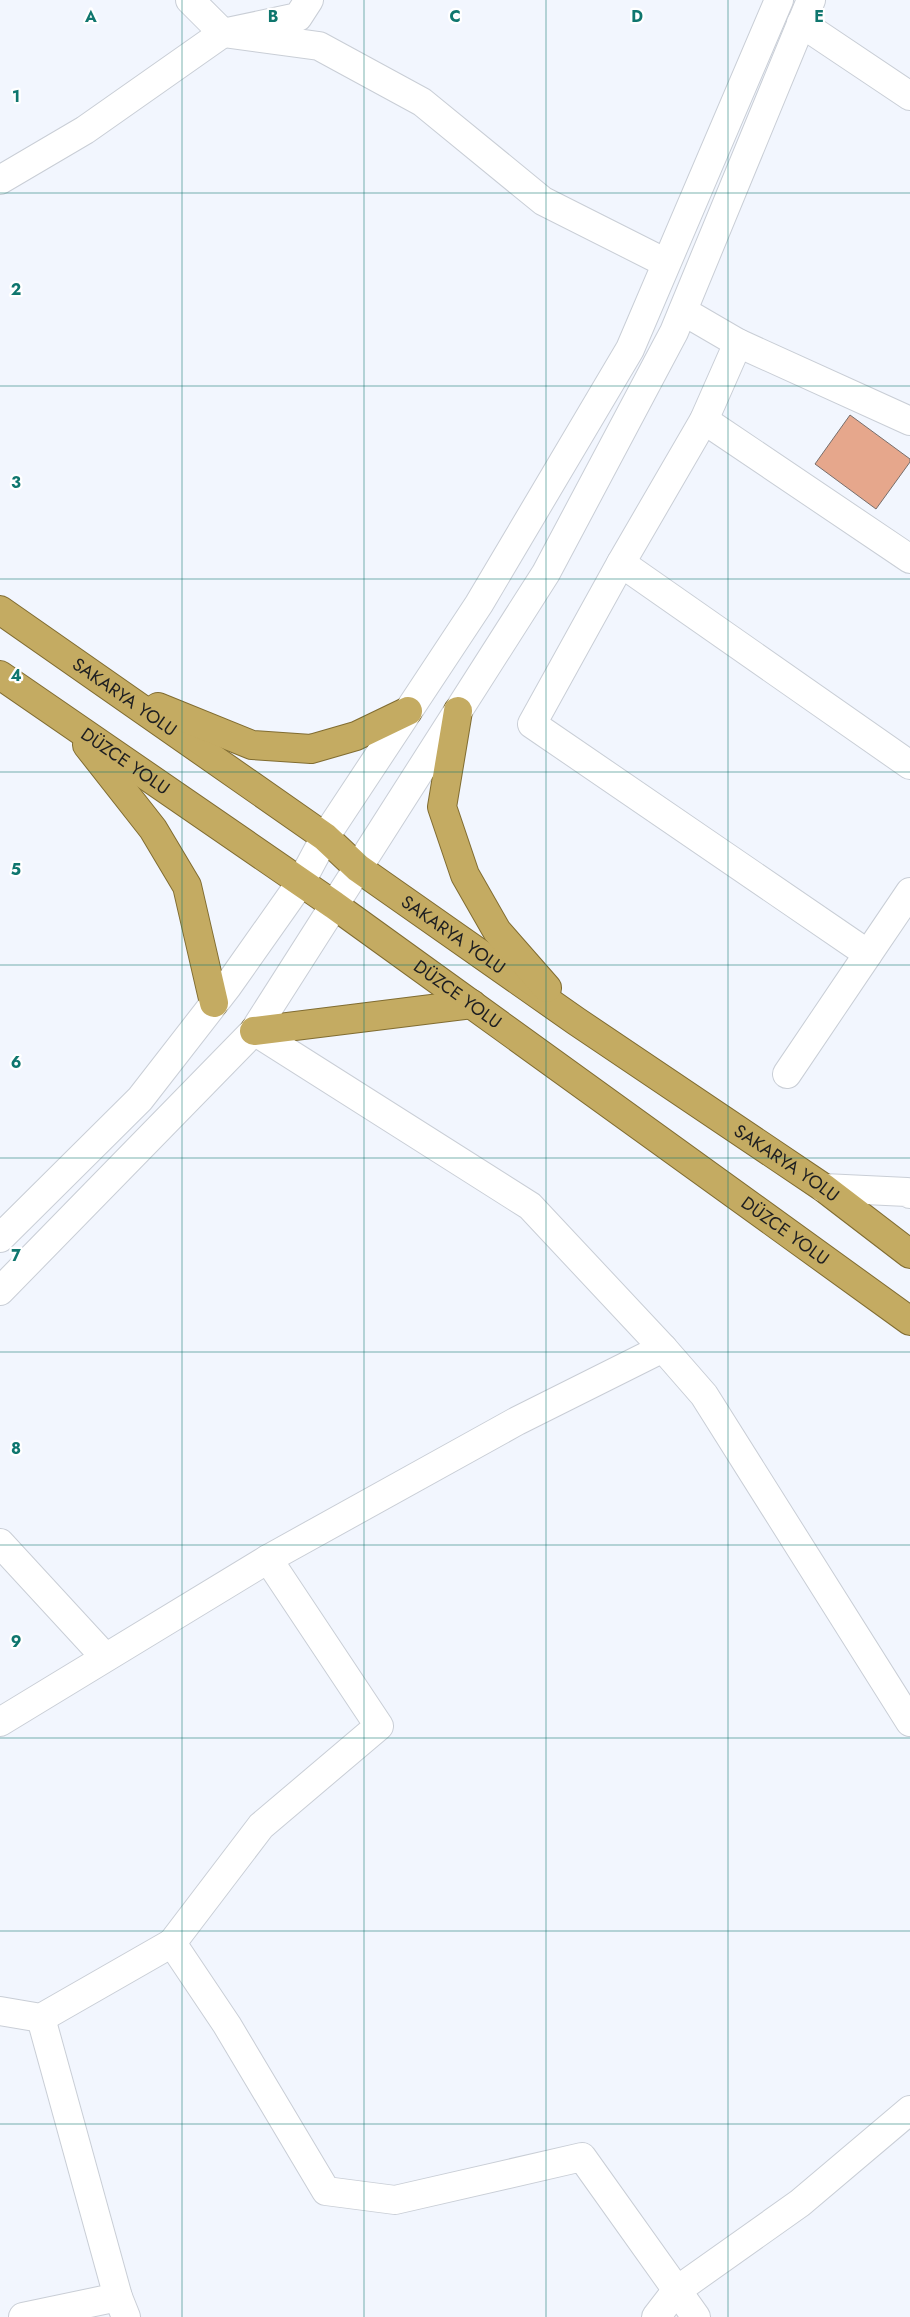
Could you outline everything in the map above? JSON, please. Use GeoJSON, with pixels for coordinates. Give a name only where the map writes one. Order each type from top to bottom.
{"type":"FeatureCollection","features":[{"type":"Feature","properties":{"kind":"highway","name":"SAKARYA YOLU"},"geometry":{"type":"LineString","coordinates":[[0,610],[325,837],[358,868],[576,1021],[824,1188],[910,1254]]}},
{"type":"Feature","properties":{"kind":"highway","name":"DÜZCE YOLU"},"geometry":{"type":"LineString","coordinates":[[0,675],[334,905],[910,1321]]}},
{"type":"Feature","properties":{"kind":"highway"},"geometry":{"type":"LineString","coordinates":[[110,687],[252,745],[311,749],[356,736],[408,711]]}},
{"type":"Feature","properties":{"kind":"highway"},"geometry":{"type":"LineString","coordinates":[[458,710],[442,807],[465,875],[497,931],[576,1021]]}},
{"type":"Feature","properties":{"kind":"highway"},"geometry":{"type":"LineString","coordinates":[[69,722],[154,829],[187,886],[214,1003]]}},
{"type":"Feature","properties":{"kind":"highway"},"geometry":{"type":"LineString","coordinates":[[254,1030],[472,1004]]}},
{"type":"Feature","properties":{"kind":"street"},"geometry":{"type":"LineString","coordinates":[[190,0],[222,33],[318,46],[422,102],[543,201],[666,263]]}},
{"type":"Feature","properties":{"kind":"street"},"geometry":{"type":"LineString","coordinates":[[0,180],[85,130],[222,33],[298,17],[309,0]]}},
{"type":"Feature","properties":{"kind":"street"},"geometry":{"type":"LineString","coordinates":[[0,1238],[140,1099],[214,1003],[300,882],[325,837],[479,604],[630,349],[778,0]]}},
{"type":"Feature","properties":{"kind":"street"},"geometry":{"type":"LineString","coordinates":[[0,1290],[254,1030],[546,572],[670,340],[806,12],[910,96]]}},
{"type":"Feature","properties":{"kind":"street"},"geometry":{"type":"LineString","coordinates":[[683,311],[738,343],[910,421]]}},
{"type":"Feature","properties":{"kind":"street"},"geometry":{"type":"LineString","coordinates":[[738,343],[704,420],[621,563],[532,724],[868,954]]}},
{"type":"Feature","properties":{"kind":"street"},"geometry":{"type":"LineString","coordinates":[[704,420],[910,559]]}},
{"type":"Feature","properties":{"kind":"street"},"geometry":{"type":"LineString","coordinates":[[621,563],[910,765]]}},
{"type":"Feature","properties":{"kind":"street"},"geometry":{"type":"LineString","coordinates":[[787,1074],[910,892]]}},
{"type":"Feature","properties":{"kind":"street"},"geometry":{"type":"LineString","coordinates":[[254,1030],[530,1206],[663,1348],[704,1395],[910,1722]]}},
{"type":"Feature","properties":{"kind":"street"},"geometry":{"type":"LineString","coordinates":[[824,1188],[906,1192],[910,1194]]}},
{"type":"Feature","properties":{"kind":"street"},"geometry":{"type":"LineString","coordinates":[[0,1722],[268,1559],[517,1420],[663,1348]]}},
{"type":"Feature","properties":{"kind":"street"},"geometry":{"type":"LineString","coordinates":[[0,1543],[105,1657]]}},
{"type":"Feature","properties":{"kind":"street"},"geometry":{"type":"LineString","coordinates":[[0,2011],[41,2018],[172,1943],[260,1826],[379,1726],[268,1559]]}},
{"type":"Feature","properties":{"kind":"street"},"geometry":{"type":"LineString","coordinates":[[172,1943],[227,2025],[326,2191],[395,2200],[582,2156],[696,2317]]}},
{"type":"Feature","properties":{"kind":"street"},"geometry":{"type":"LineString","coordinates":[[23,2317],[122,2307],[41,2018]]}},
{"type":"Feature","properties":{"kind":"street"},"geometry":{"type":"LineString","coordinates":[[656,2317],[676,2291],[800,2203],[910,2110]]}},
{"type":"Feature","properties":{"kind":"building"},"geometry":{"type":"Polygon","coordinates":[[[850,415],[910,459],[910,462],[876,509],[815,464],[850,415]]]}}]}
